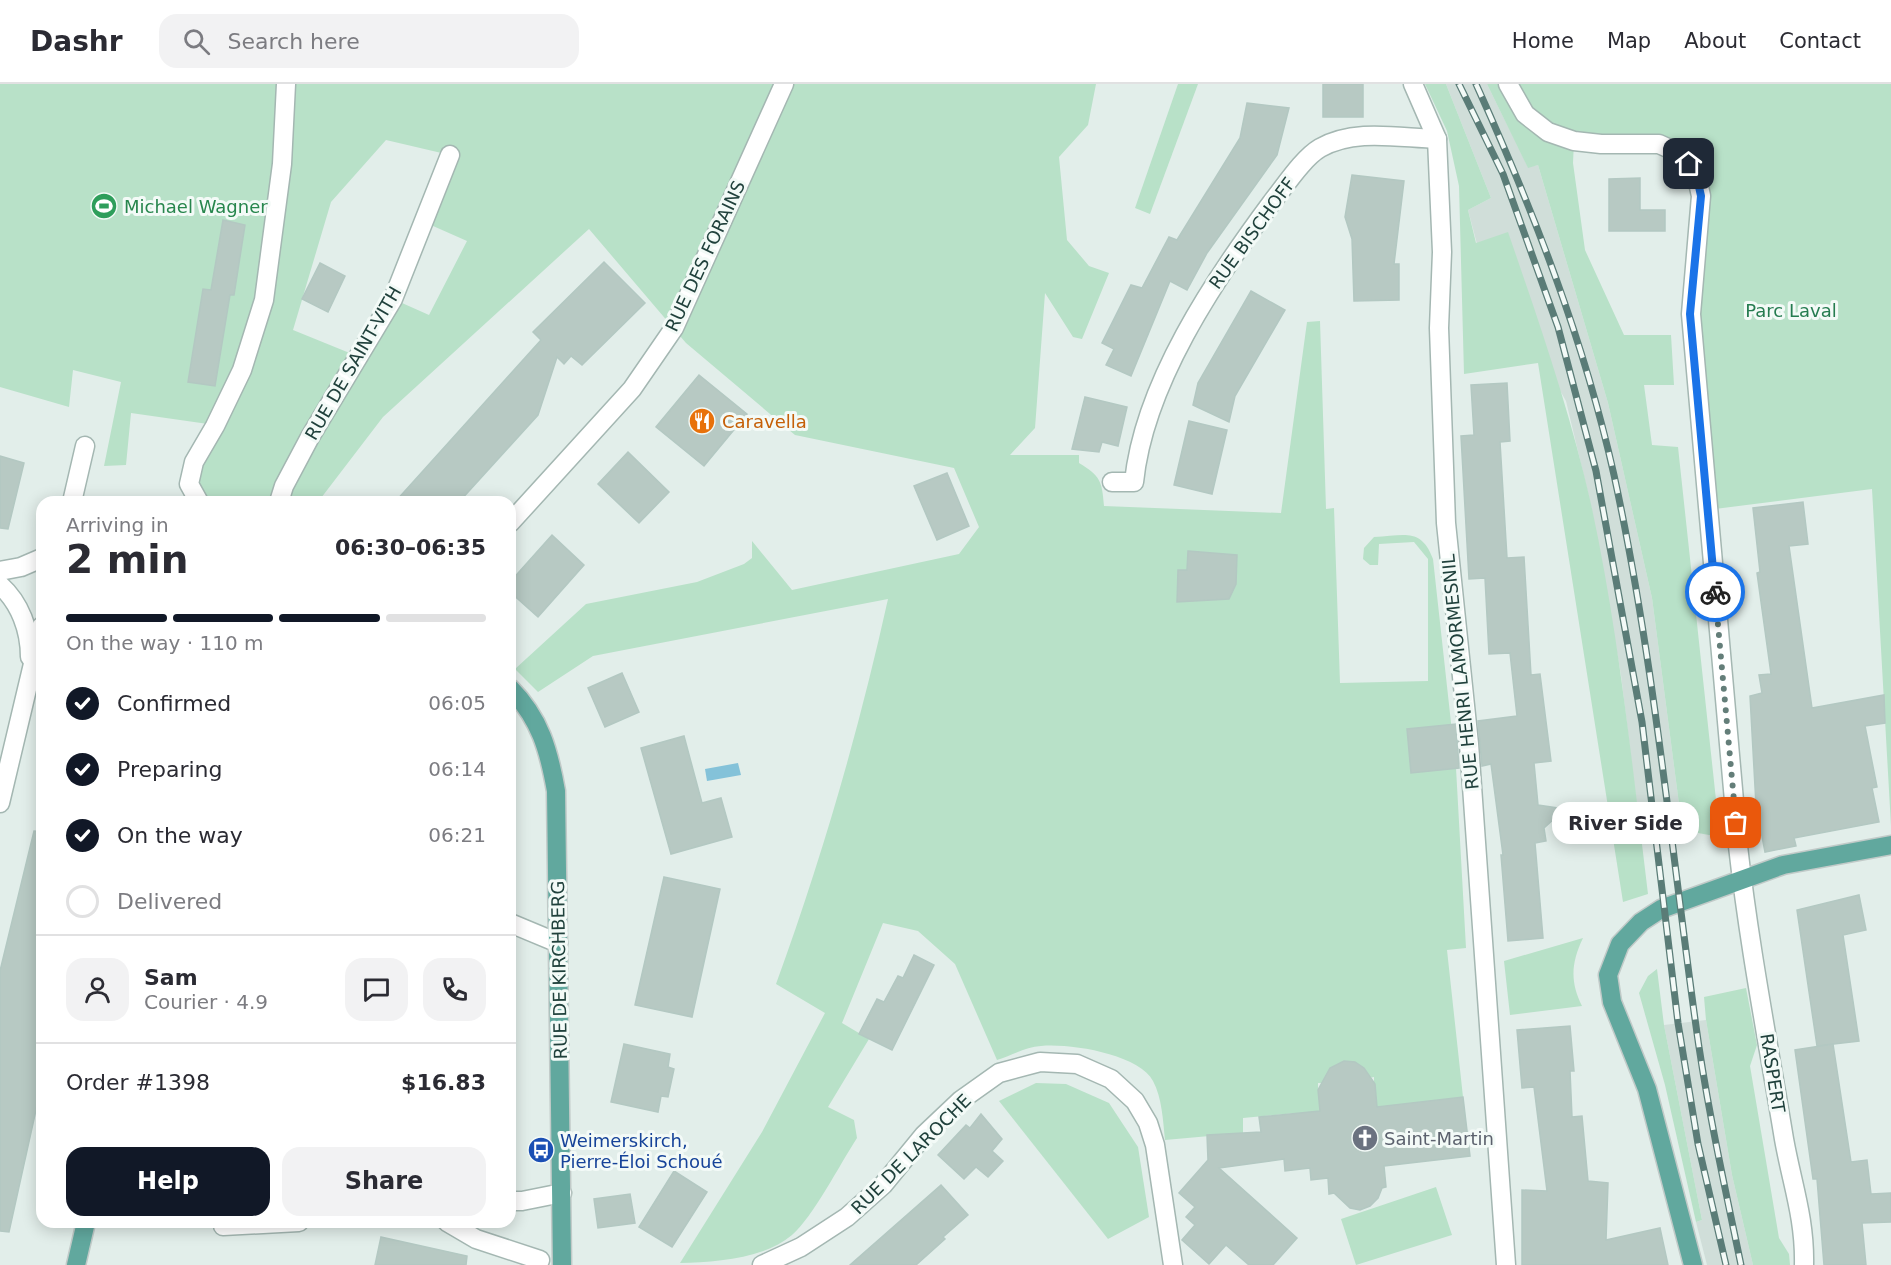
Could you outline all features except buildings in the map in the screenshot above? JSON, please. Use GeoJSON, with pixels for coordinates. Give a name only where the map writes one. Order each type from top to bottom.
{"type":"FeatureCollection","features":[{"type":"Feature","properties":{"kind":"main road","name":"RUE DE KIRCHBERG"},"geometry":{"type":"LineString","coordinates":[[516,696],[535,720],[550,754],[556,791],[562,1265]]}},
{"type":"Feature","properties":{"kind":"main road"},"geometry":{"type":"LineString","coordinates":[[1693,1265],[1647,1089],[1612,1002],[1608,975],[1620,944],[1641,922],[1661,909],[1783,865],[1891,845]]}},
{"type":"Feature","properties":{"kind":"main road"},"geometry":{"type":"LineString","coordinates":[[76,1265],[85,1228]]}},
{"type":"Feature","properties":{"kind":"street"},"geometry":{"type":"LineString","coordinates":[[196,496],[189,484],[194,462],[215,426],[242,370],[264,300],[282,164],[286,84]]}},
{"type":"Feature","properties":{"kind":"street","name":"RUE DES FORAINS"},"geometry":{"type":"LineString","coordinates":[[516,516],[632,388],[674,328],[784,84]]}},
{"type":"Feature","properties":{"kind":"street","name":"RUE HENRI LAMORMESNIL"},"geometry":{"type":"LineString","coordinates":[[1413,84],[1437,139],[1442,252],[1439,328],[1446,523],[1469,744],[1506,1265]]}},
{"type":"Feature","properties":{"kind":"street","name":"RASPERT"},"geometry":{"type":"LineString","coordinates":[[1508,84],[1526,114],[1548,132],[1574,141],[1601,144],[1659,144],[1681,154],[1696,173],[1701,196],[1690,314],[1742,880],[1788,1164],[1801,1214],[1804,1265]]}},
{"type":"Feature","properties":{"kind":"street","name":"RUE BISCHOFF"},"geometry":{"type":"LineString","coordinates":[[1112,482],[1134,482],[1137,457],[1158,394],[1190,325],[1229,260],[1293,175],[1318,148],[1348,136],[1437,139]]}},
{"type":"Feature","properties":{"kind":"street","name":"RUE DE SAINT-VITH"},"geometry":{"type":"LineString","coordinates":[[281,496],[310,437],[393,299],[450,155]]}},
{"type":"Feature","properties":{"kind":"street"},"geometry":{"type":"LineString","coordinates":[[73,496],[85,446]]}},
{"type":"Feature","properties":{"kind":"street"},"geometry":{"type":"LineString","coordinates":[[0,571],[21,567],[36,561]]}},
{"type":"Feature","properties":{"kind":"street"},"geometry":{"type":"LineString","coordinates":[[0,585],[8,592],[24,618],[30,654],[27,689]]}},
{"type":"Feature","properties":{"kind":"street"},"geometry":{"type":"LineString","coordinates":[[0,803],[36,651]]}},
{"type":"Feature","properties":{"kind":"street"},"geometry":{"type":"LineString","coordinates":[[516,926],[558,943]]}},
{"type":"Feature","properties":{"kind":"street","name":"RUE DE LAROCHE"},"geometry":{"type":"LineString","coordinates":[[762,1265],[801,1247],[847,1217],[883,1185],[924,1135],[961,1100],[999,1073],[1040,1062],[1077,1064],[1111,1079],[1135,1101],[1148,1123],[1155,1145],[1173,1265]]}},
{"type":"Feature","properties":{"kind":"street"},"geometry":{"type":"LineString","coordinates":[[516,1201],[562,1193]]}},
{"type":"Feature","properties":{"kind":"street"},"geometry":{"type":"LineString","coordinates":[[457,1228],[476,1239],[540,1260]]}},
{"type":"Feature","properties":{"kind":"shaded area"},"geometry":{"type":"Polygon","coordinates":[[[1446,84],[1487,84],[1528,167],[1538,165],[1608,403],[1652,598],[1681,819],[1639,824],[1621,675],[1591,506],[1566,401],[1477,244],[1468,210],[1491,198],[1446,84]]]}},
{"type":"Feature","properties":{"kind":"shaded area"},"geometry":{"type":"Polygon","coordinates":[[[1706,1020],[1732,1175],[1753,1265],[1707,1265],[1696,1222],[1702,1220],[1664,1025],[1706,1020]]]}},
{"type":"Feature","properties":{"kind":"green space"},"geometry":{"type":"Polygon","coordinates":[[[0,84],[1096,84],[1088,125],[1059,157],[1067,240],[1089,266],[1109,273],[1082,339],[1073,337],[1045,293],[1035,428],[1010,455],[1079,455],[1079,463],[1096,475],[1101,484],[1104,506],[1281,513],[1307,322],[1320,321],[1326,509],[1334,508],[1340,683],[1428,681],[1428,559],[1414,542],[1379,544],[1378,565],[1370,565],[1363,559],[1364,548],[1374,537],[1403,535],[1423,542],[1433,559],[1456,768],[1466,948],[1447,950],[1463,1097],[1372,1108],[1369,1083],[1374,1082],[1374,1077],[1369,1078],[1360,1065],[1344,1061],[1330,1068],[1324,1083],[1318,1083],[1318,1089],[1325,1088],[1328,1116],[1296,1113],[1243,1118],[1243,1133],[1165,1140],[1162,1109],[1158,1095],[1153,1081],[1145,1072],[1119,1057],[1068,1046],[1035,1047],[997,1060],[955,964],[918,931],[883,923],[842,1023],[869,1039],[828,1107],[854,1120],[857,1138],[809,1216],[792,1235],[781,1243],[739,1258],[680,1263],[762,1132],[825,1013],[776,984],[809,889],[838,793],[865,697],[888,599],[593,656],[538,692],[516,668],[586,604],[697,582],[744,564],[752,558],[752,541],[792,590],[959,554],[979,527],[954,468],[795,435],[686,343],[589,229],[383,417],[323,496],[196,496],[189,484],[215,425],[131,413],[126,465],[104,466],[121,382],[73,370],[69,407],[0,387],[0,84]],[[386,140],[331,202],[293,330],[357,356],[393,299],[429,315],[467,241],[424,222],[450,155],[386,140]]]}},
{"type":"Feature","properties":{"kind":"green space"},"geometry":{"type":"Polygon","coordinates":[[[1178,84],[1198,84],[1150,214],[1135,208],[1178,84]]]}},
{"type":"Feature","properties":{"kind":"green space"},"geometry":{"type":"Polygon","coordinates":[[[1425,84],[1446,84],[1491,198],[1468,210],[1476,243],[1508,232],[1553,367],[1583,469],[1601,552],[1617,650],[1648,894],[1623,902],[1538,363],[1464,374],[1459,186],[1447,131],[1425,84]]]}},
{"type":"Feature","properties":{"kind":"green space","name":"Parc Laval"},"geometry":{"type":"Polygon","coordinates":[[[1487,84],[1891,84],[1891,826],[1872,489],[1707,510],[1695,365],[1701,196],[1681,154],[1574,141],[1573,163],[1585,250],[1624,335],[1671,335],[1674,385],[1644,385],[1652,445],[1678,447],[1720,837],[1698,833],[1681,819],[1652,598],[1608,403],[1538,165],[1528,168],[1487,84]]]}},
{"type":"Feature","properties":{"kind":"green space"},"geometry":{"type":"Polygon","coordinates":[[[1583,938],[1574,964],[1575,989],[1582,1006],[1510,1015],[1504,961],[1583,938]]]}},
{"type":"Feature","properties":{"kind":"green space"},"geometry":{"type":"Polygon","coordinates":[[[1657,969],[1664,1025],[1702,1220],[1696,1222],[1665,1085],[1639,993],[1648,976],[1657,969]]]}},
{"type":"Feature","properties":{"kind":"green space"},"geometry":{"type":"Polygon","coordinates":[[[1746,988],[1757,1045],[1750,1066],[1779,1238],[1789,1254],[1790,1265],[1753,1265],[1732,1175],[1706,1020],[1704,997],[1746,988]]]}},
{"type":"Feature","properties":{"kind":"green space"},"geometry":{"type":"Polygon","coordinates":[[[1036,1083],[1066,1084],[1109,1103],[1138,1147],[1149,1217],[1108,1239],[999,1101],[1036,1083]]]}},
{"type":"Feature","properties":{"kind":"green space"},"geometry":{"type":"Polygon","coordinates":[[[1436,1187],[1452,1235],[1356,1265],[1341,1219],[1436,1187]]]}},
{"type":"Feature","properties":{"kind":"water"},"geometry":{"type":"Polygon","coordinates":[[[738,763],[741,775],[707,781],[705,769],[738,763]]]}},
{"type":"Feature","properties":{"kind":"railway"},"geometry":{"type":"LineString","coordinates":[[1459,84],[1503,174],[1558,327],[1596,471],[1642,722],[1678,1023],[1698,1144],[1726,1265]]}},
{"type":"Feature","properties":{"kind":"railway"},"geometry":{"type":"LineString","coordinates":[[1476,84],[1537,227],[1555,276],[1588,375],[1614,475],[1640,610],[1699,1050],[1741,1265]]}},
{"type":"Feature","properties":{"kind":"way so far"},"geometry":{"type":"LineString","coordinates":[[1715,592],[1736,823]]}},
{"type":"Feature","properties":{"kind":"place","name":"Michael Wagner"},"geometry":{"type":"Point","coordinates":[104,206]}},
{"type":"Feature","properties":{"kind":"place","name":"Caravella"},"geometry":{"type":"Point","coordinates":[702,421]}},
{"type":"Feature","properties":{"kind":"place","name":"River Side"},"geometry":{"type":"Point","coordinates":[1736,823]}},
{"type":"Feature","properties":{"kind":"place","name":"Saint-Martin"},"geometry":{"type":"Point","coordinates":[1365,1138]}},
{"type":"Feature","properties":{"kind":"place","name":"Weimerskirch, Pierre-Éloi Schoué"},"geometry":{"type":"Point","coordinates":[541,1150]}},
{"type":"Feature","properties":{"kind":"route"},"geometry":{"type":"LineString","coordinates":[[1689,164],[1696,173],[1701,196],[1690,314],[1715,592]]}}]}
